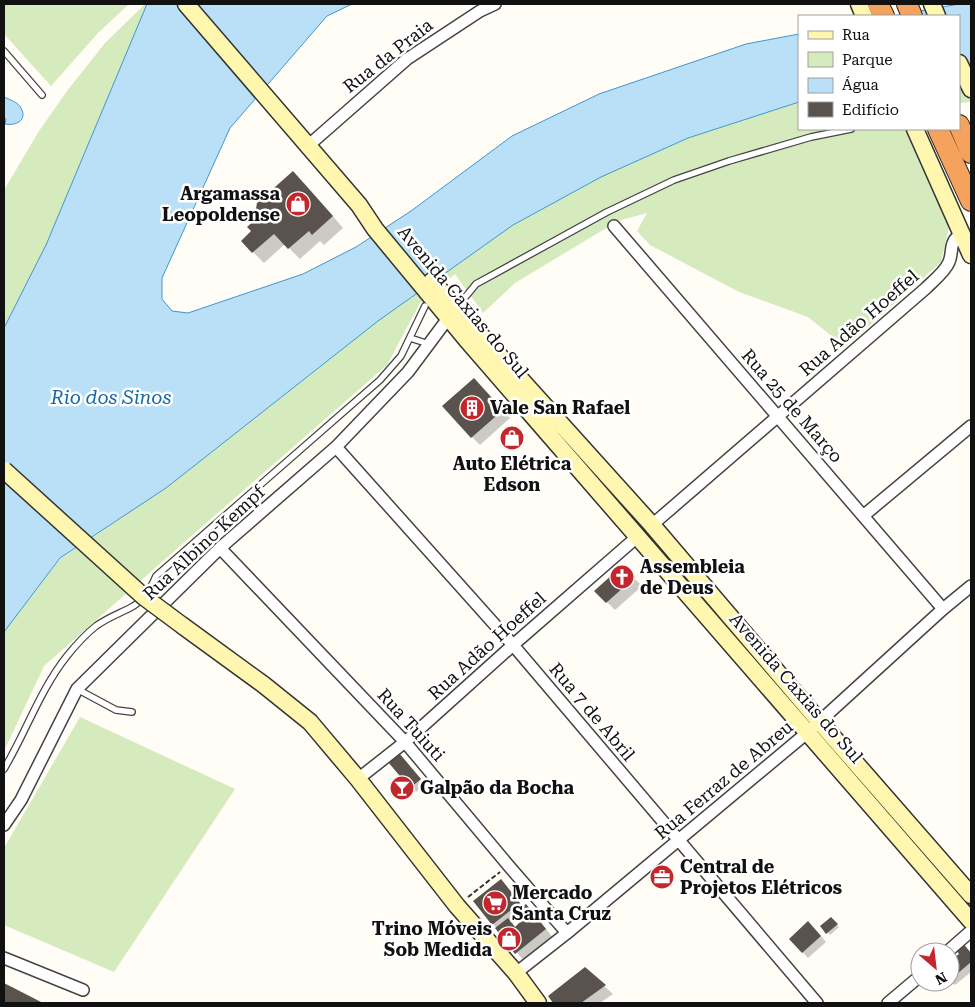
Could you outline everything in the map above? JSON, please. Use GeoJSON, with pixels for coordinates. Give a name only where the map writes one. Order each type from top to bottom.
{"type":"FeatureCollection","features":[{"type":"Feature","properties":{"kind":"highway"},"geometry":{"type":"LineString","coordinates":[[960,127],[971,153]]}},
{"type":"Feature","properties":{"kind":"highway"},"geometry":{"type":"LineString","coordinates":[[938,130],[971,201]]}},
{"type":"Feature","properties":{"kind":"street","name":"Avenida Caxias do Sul"},"geometry":{"type":"LineString","coordinates":[[186,4],[360,205],[430,295],[453,312],[652,525],[971,921]]}},
{"type":"Feature","properties":{"kind":"street","name":"Rua da Praia"},"geometry":{"type":"LineString","coordinates":[[308,145],[408,59],[480,11],[496,4]]}},
{"type":"Feature","properties":{"kind":"street"},"geometry":{"type":"LineString","coordinates":[[960,66],[971,89]]}},
{"type":"Feature","properties":{"kind":"street"},"geometry":{"type":"LineString","coordinates":[[915,130],[971,255]]}},
{"type":"Feature","properties":{"kind":"street","name":"Rua 25 de Março"},"geometry":{"type":"LineString","coordinates":[[614,226],[943,609]]}},
{"type":"Feature","properties":{"kind":"street","name":"Rua Adão Hoeffel"},"geometry":{"type":"LineString","coordinates":[[652,525],[925,289],[950,261],[952,244],[958,236]]}},
{"type":"Feature","properties":{"kind":"street","name":"Avenida Caxias do Sul"},"geometry":{"type":"LineString","coordinates":[[453,312],[638,537],[971,895]]}},
{"type":"Feature","properties":{"kind":"street","name":"Rua Albino Kempf"},"geometry":{"type":"LineString","coordinates":[[4,826],[20,800],[77,689],[220,548],[336,447],[408,372],[453,312]]}},
{"type":"Feature","properties":{"kind":"street"},"geometry":{"type":"LineString","coordinates":[[863,516],[971,426]]}},
{"type":"Feature","properties":{"kind":"street","name":"Rua 7 de Abril"},"geometry":{"type":"LineString","coordinates":[[336,447],[513,645],[817,1003]]}},
{"type":"Feature","properties":{"kind":"street"},"geometry":{"type":"LineString","coordinates":[[4,470],[144,597],[264,685],[310,722],[358,779],[457,906],[516,972],[538,1003]]}},
{"type":"Feature","properties":{"kind":"street","name":"Rua Adão Hoeffel"},"geometry":{"type":"LineString","coordinates":[[358,779],[405,742],[638,537]]}},
{"type":"Feature","properties":{"kind":"street","name":"Rua Tuiuti"},"geometry":{"type":"LineString","coordinates":[[220,548],[405,742],[567,934]]}},
{"type":"Feature","properties":{"kind":"street","name":"Rua Ferraz de Abreu"},"geometry":{"type":"LineString","coordinates":[[516,972],[567,934],[679,841],[813,727],[971,586]]}},
{"type":"Feature","properties":{"kind":"street"},"geometry":{"type":"LineString","coordinates":[[958,942],[971,931]]}},
{"type":"Feature","properties":{"kind":"street"},"geometry":{"type":"LineString","coordinates":[[4,958],[83,990]]}},
{"type":"Feature","properties":{"kind":"street"},"geometry":{"type":"LineString","coordinates":[[888,1003],[910,984]]}},
{"type":"Feature","properties":{"kind":"lane"},"geometry":{"type":"LineString","coordinates":[[4,50],[42,96]]}},
{"type":"Feature","properties":{"kind":"lane"},"geometry":{"type":"LineString","coordinates":[[453,312],[460,301],[476,284],[607,212],[674,180],[811,137],[846,130]]}},
{"type":"Feature","properties":{"kind":"lane"},"geometry":{"type":"LineString","coordinates":[[607,212],[614,226]]}},
{"type":"Feature","properties":{"kind":"lane"},"geometry":{"type":"LineString","coordinates":[[4,769],[52,677],[68,655],[96,626],[114,614],[131,607],[151,588],[156,576],[380,380],[401,356],[430,295]]}},
{"type":"Feature","properties":{"kind":"lane"},"geometry":{"type":"LineString","coordinates":[[410,338],[429,344]]}},
{"type":"Feature","properties":{"kind":"lane"},"geometry":{"type":"LineString","coordinates":[[77,689],[116,710],[132,712]]}},
{"type":"Feature","properties":{"kind":"path"},"geometry":{"type":"LineString","coordinates":[[457,906],[508,866]]}},
{"type":"Feature","properties":{"kind":"green space"},"geometry":{"type":"Polygon","coordinates":[[[4,4],[129,4],[98,33],[51,86],[4,34],[4,4]]]}},
{"type":"Feature","properties":{"kind":"green space"},"geometry":{"type":"Polygon","coordinates":[[[147,4],[46,245],[4,328],[4,190],[39,131],[67,91],[105,43],[147,4]]]}},
{"type":"Feature","properties":{"kind":"green space"},"geometry":{"type":"Polygon","coordinates":[[[971,78],[971,102],[960,103],[960,79],[971,78]]]}},
{"type":"Feature","properties":{"kind":"green space"},"geometry":{"type":"Polygon","coordinates":[[[798,102],[798,130],[911,130],[949,227],[941,262],[845,347],[808,317],[739,292],[650,245],[637,231],[647,213],[618,221],[515,283],[483,313],[455,274],[420,303],[387,365],[44,666],[4,751],[4,632],[60,559],[166,488],[378,321],[513,225],[601,177],[688,138],[798,102]]]}},
{"type":"Feature","properties":{"kind":"green space"},"geometry":{"type":"Polygon","coordinates":[[[80,717],[235,789],[114,972],[4,925],[4,848],[80,717]]]}},
{"type":"Feature","properties":{"kind":"water","name":"Rio dos Sinos"},"geometry":{"type":"Polygon","coordinates":[[[147,4],[352,4],[327,16],[230,128],[162,278],[162,299],[172,311],[188,313],[303,274],[356,247],[411,211],[512,136],[599,94],[746,44],[798,34],[798,102],[688,138],[601,177],[513,225],[378,321],[166,488],[60,558],[4,632],[4,328],[46,245],[147,4]]]}},
{"type":"Feature","properties":{"kind":"water"},"geometry":{"type":"Polygon","coordinates":[[[959,4],[971,4],[971,78],[960,79],[960,15],[898,15],[959,4]]]}},
{"type":"Feature","properties":{"kind":"water"},"geometry":{"type":"Polygon","coordinates":[[[4,97],[20,106],[23,116],[19,122],[5,124],[4,97]]]}},
{"type":"Feature","properties":{"kind":"building"},"geometry":{"type":"Polygon","coordinates":[[[293,171],[333,216],[312,235],[309,231],[288,249],[274,234],[252,253],[241,241],[251,231],[247,227],[257,218],[255,214],[257,203],[293,171]]]}},
{"type":"Feature","properties":{"kind":"building","name":"Vale San Rafael"},"geometry":{"type":"Polygon","coordinates":[[[474,378],[503,410],[471,438],[442,406],[474,378]]]}},
{"type":"Feature","properties":{"kind":"building"},"geometry":{"type":"Polygon","coordinates":[[[623,565],[635,577],[606,603],[594,591],[623,565]]]}},
{"type":"Feature","properties":{"kind":"building"},"geometry":{"type":"Polygon","coordinates":[[[399,753],[421,779],[410,788],[388,762],[399,753]]]}},
{"type":"Feature","properties":{"kind":"building"},"geometry":{"type":"Polygon","coordinates":[[[404,782],[408,789],[399,795],[394,787],[404,782]]]}},
{"type":"Feature","properties":{"kind":"building"},"geometry":{"type":"Polygon","coordinates":[[[501,879],[520,903],[492,925],[473,901],[501,879]]]}},
{"type":"Feature","properties":{"kind":"building"},"geometry":{"type":"Polygon","coordinates":[[[526,904],[546,929],[515,954],[495,928],[508,918],[515,927],[520,922],[513,914],[526,904]]]}},
{"type":"Feature","properties":{"kind":"building"},"geometry":{"type":"Polygon","coordinates":[[[831,917],[838,924],[826,934],[820,926],[831,917]]]}},
{"type":"Feature","properties":{"kind":"building"},"geometry":{"type":"Polygon","coordinates":[[[808,921],[821,936],[802,953],[789,939],[808,921]]]}},
{"type":"Feature","properties":{"kind":"building"},"geometry":{"type":"Polygon","coordinates":[[[962,942],[971,953],[971,962],[960,971],[960,944],[962,942]]]}},
{"type":"Feature","properties":{"kind":"building"},"geometry":{"type":"Polygon","coordinates":[[[585,967],[606,985],[581,1003],[553,1003],[548,996],[585,967]]]}},
{"type":"Feature","properties":{"kind":"building"},"geometry":{"type":"Polygon","coordinates":[[[4,983],[43,1003],[4,1003],[4,983]]]}},
{"type":"Feature","properties":{"kind":"place","name":"Argamassa Leopoldense"},"geometry":{"type":"Point","coordinates":[298,204]}},
{"type":"Feature","properties":{"kind":"place","name":"Vale San Rafael"},"geometry":{"type":"Point","coordinates":[472,408]}},
{"type":"Feature","properties":{"kind":"place","name":"Auto Elétrica Edson"},"geometry":{"type":"Point","coordinates":[512,438]}},
{"type":"Feature","properties":{"kind":"place","name":"Assembleia de Deus"},"geometry":{"type":"Point","coordinates":[622,577]}},
{"type":"Feature","properties":{"kind":"place","name":"Galpão da Bocha"},"geometry":{"type":"Point","coordinates":[402,788]}},
{"type":"Feature","properties":{"kind":"place","name":"Central de Projetos Elétricos"},"geometry":{"type":"Point","coordinates":[662,877]}},
{"type":"Feature","properties":{"kind":"place","name":"Mercado Santa Cruz"},"geometry":{"type":"Point","coordinates":[495,903]}},
{"type":"Feature","properties":{"kind":"place","name":"Trino Móveis Sob Medida"},"geometry":{"type":"Point","coordinates":[509,939]}}]}
